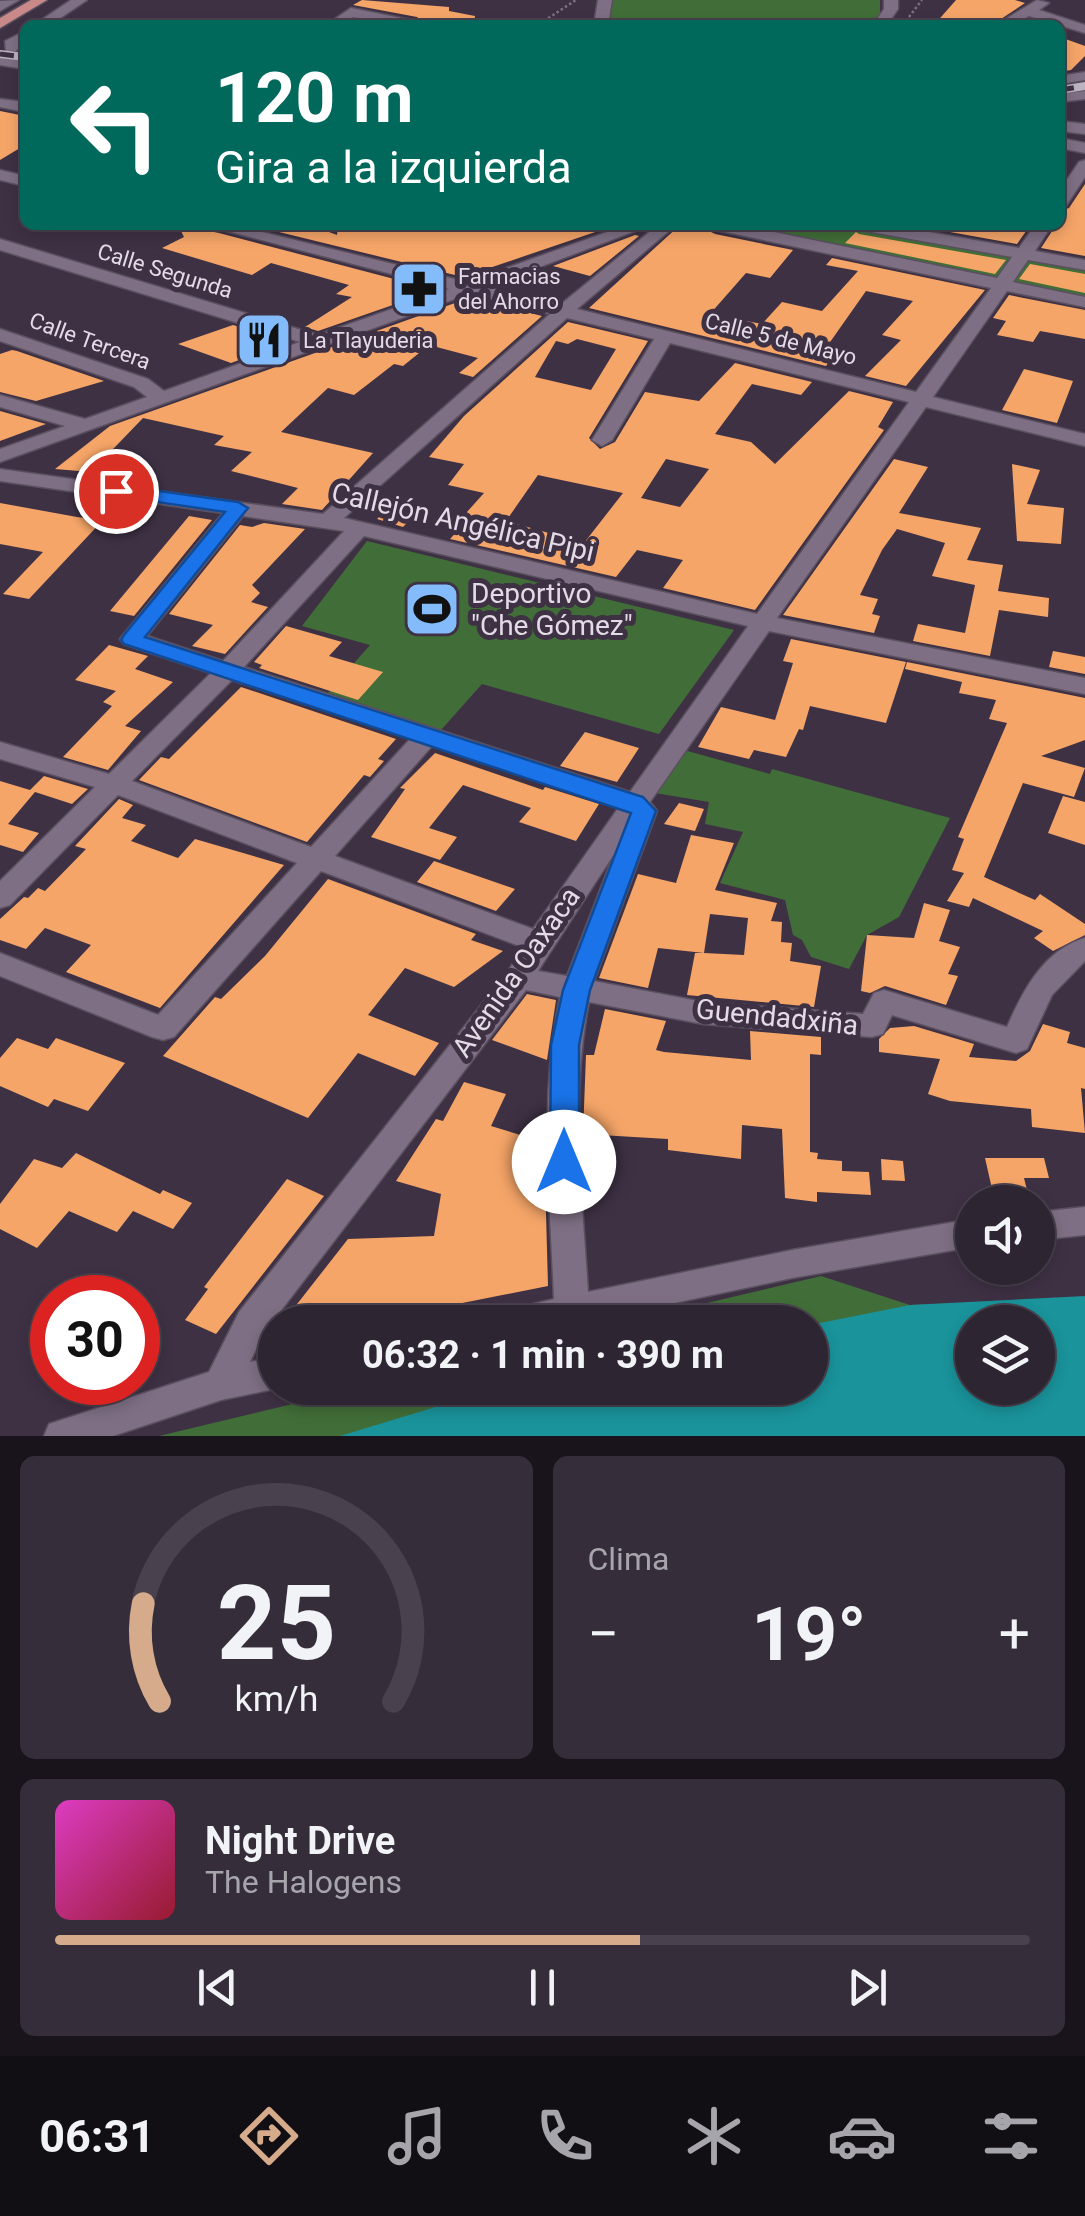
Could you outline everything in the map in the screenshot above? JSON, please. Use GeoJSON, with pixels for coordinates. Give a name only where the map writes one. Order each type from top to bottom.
{"type":"FeatureCollection","features":[{"type":"Feature","properties":{"kind":"main road"},"geometry":{"type":"LineString","coordinates":[[0,24],[40,0]]}},
{"type":"Feature","properties":{"kind":"street"},"geometry":{"type":"LineString","coordinates":[[0,7],[12,0]]}},
{"type":"Feature","properties":{"kind":"street"},"geometry":{"type":"LineString","coordinates":[[48,20],[80,0]]}},
{"type":"Feature","properties":{"kind":"street"},"geometry":{"type":"LineString","coordinates":[[1010,20],[1034,4],[1085,29]]}},
{"type":"Feature","properties":{"kind":"street"},"geometry":{"type":"LineString","coordinates":[[340,20],[351,12],[391,20]]}},
{"type":"Feature","properties":{"kind":"street"},"geometry":{"type":"LineString","coordinates":[[1065,195],[1085,165]]}},
{"type":"Feature","properties":{"kind":"street","name":"Calle 5 de Mayo"},"geometry":{"type":"LineString","coordinates":[[233,230],[1085,440]]}},
{"type":"Feature","properties":{"kind":"street"},"geometry":{"type":"LineString","coordinates":[[2,461],[85,425],[629,230]]}},
{"type":"Feature","properties":{"kind":"street"},"geometry":{"type":"LineString","coordinates":[[328,521],[564,311],[662,230]]}},
{"type":"Feature","properties":{"kind":"street"},"geometry":{"type":"LineString","coordinates":[[888,230],[1085,265]]}},
{"type":"Feature","properties":{"kind":"street","name":"Avenida Oaxaca"},"geometry":{"type":"LineString","coordinates":[[220,1384],[252,1322],[519,978],[760,622],[923,400],[1000,283],[1041,230]]}},
{"type":"Feature","properties":{"kind":"street"},"geometry":{"type":"LineString","coordinates":[[788,232],[1085,302]]}},
{"type":"Feature","properties":{"kind":"street","name":"Calle Segunda"},"geometry":{"type":"LineString","coordinates":[[0,244],[317,341]]}},
{"type":"Feature","properties":{"kind":"street","name":"Calle Tercera"},"geometry":{"type":"LineString","coordinates":[[0,335],[141,383],[161,398]]}},
{"type":"Feature","properties":{"kind":"street"},"geometry":{"type":"LineString","coordinates":[[602,440],[664,336]]}},
{"type":"Feature","properties":{"kind":"street"},"geometry":{"type":"LineString","coordinates":[[0,401],[85,425]]}},
{"type":"Feature","properties":{"kind":"street","name":"Callejón Angélica Pipi"},"geometry":{"type":"LineString","coordinates":[[2,461],[189,506],[238,508],[328,521],[760,622],[1085,686]]}},
{"type":"Feature","properties":{"kind":"street"},"geometry":{"type":"LineString","coordinates":[[238,508],[132,640],[230,668],[635,803],[644,811],[576,990],[565,1045],[564,1162],[572,1305]]}},
{"type":"Feature","properties":{"kind":"street"},"geometry":{"type":"LineString","coordinates":[[0,898],[230,668],[359,528]]}},
{"type":"Feature","properties":{"kind":"street"},"geometry":{"type":"LineString","coordinates":[[0,964],[163,1029],[427,736]]}},
{"type":"Feature","properties":{"kind":"street"},"geometry":{"type":"LineString","coordinates":[[0,750],[113,784],[540,942]]}},
{"type":"Feature","properties":{"kind":"street","name":"Guendadxiña"},"geometry":{"type":"LineString","coordinates":[[519,978],[703,1013],[872,1026],[884,1001],[1016,1042],[1030,1004],[1061,960],[1085,948]]}},
{"type":"Feature","properties":{"kind":"street"},"geometry":{"type":"LineString","coordinates":[[1055,1224],[1085,1221]]}},
{"type":"Feature","properties":{"kind":"street"},"geometry":{"type":"LineString","coordinates":[[600,1305],[792,1264],[955,1236]]}},
{"type":"Feature","properties":{"kind":"street"},"geometry":{"type":"LineString","coordinates":[[62,1436],[220,1384],[258,1376]]}},
{"type":"Feature","properties":{"kind":"path"},"geometry":{"type":"LineString","coordinates":[[544,20],[576,0]]}},
{"type":"Feature","properties":{"kind":"green space"},"geometry":{"type":"Polygon","coordinates":[[[612,0],[880,0],[880,14],[874,20],[606,20],[612,0]]]}},
{"type":"Feature","properties":{"kind":"green space"},"geometry":{"type":"Polygon","coordinates":[[[740,230],[888,230],[1085,265],[1085,302],[740,230]]]}},
{"type":"Feature","properties":{"kind":"green space"},"geometry":{"type":"Polygon","coordinates":[[[367,541],[734,630],[659,734],[482,684],[441,730],[328,693],[370,645],[302,626],[367,541]]]}},
{"type":"Feature","properties":{"kind":"green space"},"geometry":{"type":"Polygon","coordinates":[[[684,750],[770,774],[772,769],[950,818],[899,917],[867,935],[849,969],[811,957],[802,940],[793,935],[785,900],[720,883],[743,832],[705,824],[709,802],[655,793],[684,750]]]}},
{"type":"Feature","properties":{"kind":"green space"},"geometry":{"type":"Polygon","coordinates":[[[821,1276],[910,1305],[1085,1298],[1085,1436],[159,1436],[288,1405],[828,1405],[828,1305],[699,1305],[821,1276]]]}},
{"type":"Feature","properties":{"kind":"water"},"geometry":{"type":"Polygon","coordinates":[[[1085,1296],[1085,1436],[340,1436],[442,1405],[828,1405],[828,1321],[910,1305],[1085,1296]]]}},
{"type":"Feature","properties":{"kind":"building"},"geometry":{"type":"Polygon","coordinates":[[[362,0],[449,7],[449,11],[475,16],[475,20],[421,20],[353,5],[362,0]]]}},
{"type":"Feature","properties":{"kind":"building"},"geometry":{"type":"Polygon","coordinates":[[[956,0],[1025,3],[1000,20],[938,20],[956,0]]]}},
{"type":"Feature","properties":{"kind":"building"},"geometry":{"type":"Polygon","coordinates":[[[1065,39],[1085,46],[1085,56],[1065,71],[1065,39]]]}},
{"type":"Feature","properties":{"kind":"building"},"geometry":{"type":"Polygon","coordinates":[[[0,111],[20,115],[20,148],[0,160],[0,111]]]}},
{"type":"Feature","properties":{"kind":"building"},"geometry":{"type":"Polygon","coordinates":[[[1085,184],[1085,256],[1041,248],[1053,230],[1065,230],[1065,209],[1085,184]]]}},
{"type":"Feature","properties":{"kind":"building"},"geometry":{"type":"Polygon","coordinates":[[[180,230],[219,233],[436,290],[318,331],[305,327],[352,297],[336,294],[349,285],[271,263],[252,275],[162,248],[184,237],[180,230]]]}},
{"type":"Feature","properties":{"kind":"building"},"geometry":{"type":"Polygon","coordinates":[[[324,230],[337,235],[338,230],[601,230],[463,277],[279,232],[324,230]]]}},
{"type":"Feature","properties":{"kind":"building"},"geometry":{"type":"Polygon","coordinates":[[[675,230],[707,230],[793,250],[770,278],[746,273],[710,314],[762,324],[782,302],[822,311],[858,271],[826,265],[832,258],[985,290],[906,386],[865,376],[901,340],[882,335],[913,301],[866,291],[828,345],[841,348],[826,366],[589,308],[675,230]]]}},
{"type":"Feature","properties":{"kind":"building"},"geometry":{"type":"Polygon","coordinates":[[[939,230],[1027,230],[1017,244],[939,230]]]}},
{"type":"Feature","properties":{"kind":"building"},"geometry":{"type":"Polygon","coordinates":[[[856,232],[1006,260],[995,274],[845,243],[856,232]]]}},
{"type":"Feature","properties":{"kind":"building"},"geometry":{"type":"Polygon","coordinates":[[[639,236],[590,276],[553,266],[639,236]]]}},
{"type":"Feature","properties":{"kind":"building"},"geometry":{"type":"Polygon","coordinates":[[[1030,264],[1085,274],[1085,293],[1019,279],[1030,264]]]}},
{"type":"Feature","properties":{"kind":"building"},"geometry":{"type":"Polygon","coordinates":[[[1009,295],[1085,310],[1085,339],[1040,331],[1033,342],[997,335],[1006,321],[993,318],[1009,295]]]}},
{"type":"Feature","properties":{"kind":"building"},"geometry":{"type":"Polygon","coordinates":[[[469,298],[542,316],[473,377],[459,373],[478,358],[429,345],[403,366],[394,364],[354,395],[328,388],[281,432],[373,453],[322,510],[282,504],[298,488],[231,471],[252,452],[214,445],[224,436],[143,418],[91,472],[55,469],[110,426],[469,298]]]}},
{"type":"Feature","properties":{"kind":"building"},"geometry":{"type":"Polygon","coordinates":[[[568,322],[648,341],[589,438],[600,449],[615,442],[645,392],[699,401],[735,363],[812,382],[801,395],[752,384],[715,434],[751,442],[775,464],[849,391],[893,402],[878,427],[884,430],[755,610],[663,588],[683,560],[637,550],[616,577],[450,539],[464,524],[458,522],[484,493],[448,485],[464,464],[429,457],[464,416],[568,322]],[[577,339],[568,344],[556,341],[535,377],[591,390],[616,349],[577,339]],[[666,459],[641,498],[680,507],[709,469],[666,459]],[[538,475],[506,521],[584,543],[623,493],[538,475]]]}},
{"type":"Feature","properties":{"kind":"building"},"geometry":{"type":"Polygon","coordinates":[[[233,325],[288,342],[231,363],[178,344],[233,325]]]}},
{"type":"Feature","properties":{"kind":"building"},"geometry":{"type":"Polygon","coordinates":[[[12,350],[104,381],[36,401],[0,392],[0,354],[12,350]]]}},
{"type":"Feature","properties":{"kind":"building"},"geometry":{"type":"Polygon","coordinates":[[[1024,369],[1073,381],[1057,423],[1002,410],[1024,369]]]}},
{"type":"Feature","properties":{"kind":"building"},"geometry":{"type":"Polygon","coordinates":[[[0,411],[46,424],[0,441],[0,411]]]}},
{"type":"Feature","properties":{"kind":"building"},"geometry":{"type":"Polygon","coordinates":[[[894,459],[928,467],[899,513],[981,528],[967,560],[1003,565],[998,591],[1049,598],[1048,617],[999,610],[990,656],[913,641],[918,624],[965,633],[975,585],[932,576],[945,543],[897,529],[860,595],[878,599],[872,614],[880,616],[874,633],[783,615],[894,459]]]}},
{"type":"Feature","properties":{"kind":"building"},"geometry":{"type":"Polygon","coordinates":[[[1012,464],[1040,470],[1027,504],[1064,508],[1061,544],[1017,541],[1012,464]]]}},
{"type":"Feature","properties":{"kind":"building"},"geometry":{"type":"Polygon","coordinates":[[[397,500],[422,507],[403,527],[377,519],[397,500]]]}},
{"type":"Feature","properties":{"kind":"building"},"geometry":{"type":"Polygon","coordinates":[[[0,503],[103,520],[29,599],[3,594],[43,552],[0,544],[0,503]]]}},
{"type":"Feature","properties":{"kind":"building"},"geometry":{"type":"Polygon","coordinates":[[[189,516],[212,520],[134,616],[110,611],[189,516]]]}},
{"type":"Feature","properties":{"kind":"building"},"geometry":{"type":"Polygon","coordinates":[[[264,523],[305,529],[252,585],[260,593],[251,602],[268,607],[225,654],[192,646],[213,625],[169,614],[240,525],[264,523]]]}},
{"type":"Feature","properties":{"kind":"building"},"geometry":{"type":"Polygon","coordinates":[[[286,626],[342,642],[329,656],[383,672],[358,700],[259,668],[262,665],[254,662],[286,626]]]}},
{"type":"Feature","properties":{"kind":"building"},"geometry":{"type":"Polygon","coordinates":[[[791,639],[906,662],[886,723],[810,706],[803,730],[799,729],[786,757],[754,750],[749,759],[698,747],[721,707],[775,720],[793,663],[783,661],[791,639]]]}},
{"type":"Feature","properties":{"kind":"building"},"geometry":{"type":"Polygon","coordinates":[[[109,645],[148,656],[135,669],[173,682],[125,726],[141,731],[108,770],[63,757],[112,706],[103,702],[116,691],[75,680],[109,645]]]}},
{"type":"Feature","properties":{"kind":"building"},"geometry":{"type":"Polygon","coordinates":[[[1053,651],[1085,657],[1085,674],[1049,667],[1053,651]]]}},
{"type":"Feature","properties":{"kind":"building"},"geometry":{"type":"Polygon","coordinates":[[[907,662],[1085,698],[1085,740],[1041,756],[1085,768],[1074,797],[1023,783],[984,877],[1035,900],[1040,894],[1085,924],[1085,935],[1053,951],[1034,938],[1043,931],[973,898],[969,907],[947,901],[964,873],[952,870],[964,839],[958,837],[1007,723],[989,719],[996,700],[959,693],[962,682],[905,669],[907,662]]]}},
{"type":"Feature","properties":{"kind":"building"},"geometry":{"type":"Polygon","coordinates":[[[241,687],[396,739],[378,759],[384,761],[370,777],[364,775],[307,842],[139,780],[161,757],[169,759],[241,687]]]}},
{"type":"Feature","properties":{"kind":"building"},"geometry":{"type":"Polygon","coordinates":[[[585,732],[639,748],[617,782],[560,766],[585,732]]]}},
{"type":"Feature","properties":{"kind":"building"},"geometry":{"type":"Polygon","coordinates":[[[435,753],[543,790],[545,787],[599,804],[576,841],[519,822],[531,808],[463,785],[429,828],[457,837],[440,860],[371,837],[405,789],[400,788],[435,753]]]}},
{"type":"Feature","properties":{"kind":"building"},"geometry":{"type":"Polygon","coordinates":[[[44,776],[88,789],[72,804],[35,792],[8,824],[39,833],[23,852],[0,845],[0,781],[30,790],[44,776]]]}},
{"type":"Feature","properties":{"kind":"building"},"geometry":{"type":"Polygon","coordinates":[[[1063,796],[1085,802],[1085,845],[1048,833],[1063,796]]]}},
{"type":"Feature","properties":{"kind":"building"},"geometry":{"type":"Polygon","coordinates":[[[119,799],[133,805],[122,818],[146,825],[131,841],[178,858],[195,839],[284,865],[160,1008],[66,972],[91,945],[45,928],[26,949],[0,940],[0,919],[38,888],[45,891],[86,849],[75,846],[119,799]]]}},
{"type":"Feature","properties":{"kind":"building"},"geometry":{"type":"Polygon","coordinates":[[[679,803],[704,809],[695,831],[664,824],[679,803]]]}},
{"type":"Feature","properties":{"kind":"building"},"geometry":{"type":"Polygon","coordinates":[[[691,835],[734,843],[715,890],[777,903],[771,921],[782,922],[781,942],[792,943],[790,961],[821,966],[814,1007],[687,995],[695,953],[704,953],[658,948],[648,988],[599,978],[638,874],[676,883],[691,835]],[[710,914],[704,953],[744,955],[748,918],[710,914]]]}},
{"type":"Feature","properties":{"kind":"building"},"geometry":{"type":"Polygon","coordinates":[[[434,861],[515,889],[496,911],[417,882],[434,861]]]}},
{"type":"Feature","properties":{"kind":"building"},"geometry":{"type":"Polygon","coordinates":[[[328,879],[476,934],[471,940],[503,951],[454,987],[405,968],[368,1015],[439,1043],[415,1076],[358,1053],[308,1118],[163,1056],[215,997],[221,999],[265,956],[328,879]]]}},
{"type":"Feature","properties":{"kind":"building"},"geometry":{"type":"Polygon","coordinates":[[[924,903],[950,910],[939,941],[960,947],[948,974],[958,976],[946,1005],[885,986],[870,993],[861,991],[867,935],[914,938],[924,903]]]}},
{"type":"Feature","properties":{"kind":"building"},"geometry":{"type":"Polygon","coordinates":[[[527,994],[556,1000],[547,1060],[492,1040],[527,994]]]}},
{"type":"Feature","properties":{"kind":"building"},"geometry":{"type":"Polygon","coordinates":[[[605,1009],[666,1021],[656,1050],[664,1052],[751,1060],[750,1031],[821,1037],[821,1055],[810,1054],[810,1152],[818,1153],[817,1159],[842,1161],[842,1171],[869,1172],[871,1195],[817,1192],[817,1202],[785,1198],[782,1129],[742,1125],[741,1159],[668,1150],[668,1139],[583,1134],[586,1055],[594,1055],[605,1009]]]}},
{"type":"Feature","properties":{"kind":"building"},"geometry":{"type":"Polygon","coordinates":[[[1043,1024],[1070,1032],[1067,1043],[1085,1048],[1085,1089],[1081,1088],[1085,1133],[1032,1127],[1031,1109],[950,1101],[928,1094],[940,1059],[879,1052],[879,1039],[890,1028],[914,1026],[974,1044],[969,1057],[1016,1061],[1030,1051],[1043,1024]]]}},
{"type":"Feature","properties":{"kind":"building"},"geometry":{"type":"Polygon","coordinates":[[[17,1038],[48,1049],[56,1038],[125,1063],[88,1111],[54,1099],[48,1107],[0,1086],[0,1058],[17,1038]]]}},
{"type":"Feature","properties":{"kind":"building"},"geometry":{"type":"Polygon","coordinates":[[[464,1082],[506,1094],[491,1126],[544,1142],[548,1286],[452,1305],[296,1305],[348,1239],[434,1236],[441,1194],[396,1181],[436,1119],[443,1121],[464,1082]]]}},
{"type":"Feature","properties":{"kind":"building"},"geometry":{"type":"Polygon","coordinates":[[[76,1153],[160,1194],[163,1190],[192,1203],[173,1229],[133,1211],[117,1232],[69,1211],[37,1248],[0,1229],[0,1204],[34,1159],[62,1168],[76,1153]]]}},
{"type":"Feature","properties":{"kind":"building"},"geometry":{"type":"Polygon","coordinates":[[[985,1158],[1044,1158],[1049,1178],[1024,1178],[1026,1185],[991,1185],[985,1158]]]}},
{"type":"Feature","properties":{"kind":"building"},"geometry":{"type":"Polygon","coordinates":[[[881,1159],[903,1161],[905,1181],[882,1180],[881,1159]]]}},
{"type":"Feature","properties":{"kind":"building"},"geometry":{"type":"Polygon","coordinates":[[[287,1179],[324,1196],[216,1334],[185,1320],[208,1289],[204,1287],[287,1179]]]}},
{"type":"Feature","properties":{"kind":"railway"},"geometry":{"type":"LineString","coordinates":[[0,54],[20,56]]}},
{"type":"Feature","properties":{"kind":"railway"},"geometry":{"type":"LineString","coordinates":[[1065,89],[1085,86]]}},
{"type":"Feature","properties":{"kind":"place","name":"Farmacias del Ahorro"},"geometry":{"type":"Point","coordinates":[419,289]}},
{"type":"Feature","properties":{"kind":"place","name":"La Tlayuderia"},"geometry":{"type":"Point","coordinates":[264,340]}},
{"type":"Feature","properties":{"kind":"place","name":"Deportivo \"Che Gómez\""},"geometry":{"type":"Point","coordinates":[432,609]}},
{"type":"Feature","properties":{"kind":"route"},"geometry":{"type":"LineString","coordinates":[[116,491],[238,508],[132,640],[230,668],[635,803],[644,811],[576,990],[565,1045],[564,1162]]}}]}
